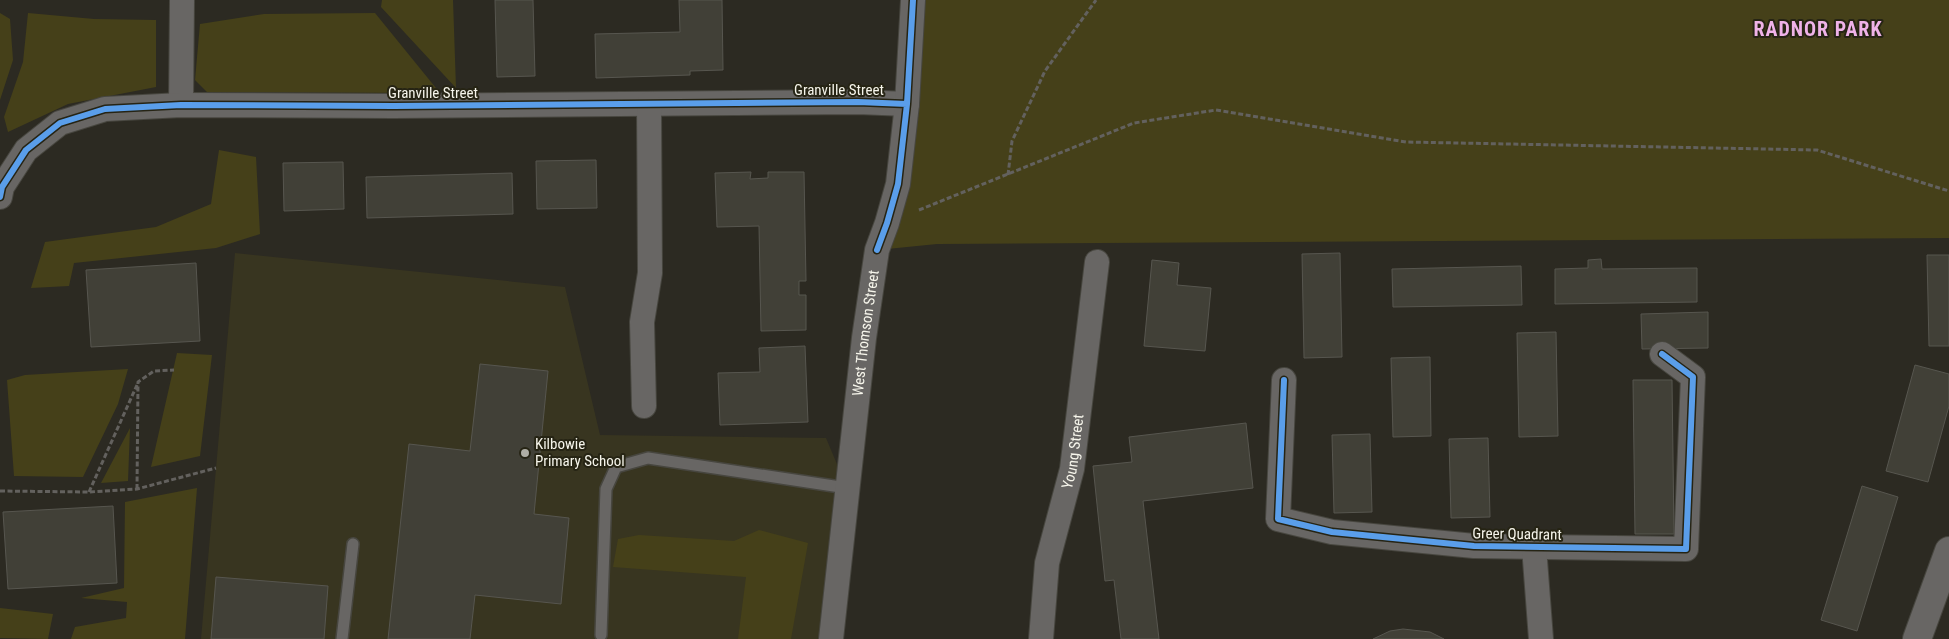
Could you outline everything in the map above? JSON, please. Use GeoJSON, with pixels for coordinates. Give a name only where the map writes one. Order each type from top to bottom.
{"type":"FeatureCollection","features":[{"type":"Feature","properties":{"kind":"street"},"geometry":{"type":"LineString","coordinates":[[181,105],[182,0]]}},
{"type":"Feature","properties":{"kind":"street","name":"West Thomson Street"},"geometry":{"type":"LineString","coordinates":[[831,639],[864,338],[877,250],[898,184],[907,104],[913,0]]}},
{"type":"Feature","properties":{"kind":"street","name":"Granville Street"},"geometry":{"type":"LineString","coordinates":[[0,197],[2,187],[26,150],[60,123],[104,108],[181,105],[404,106],[858,102],[907,104]]}},
{"type":"Feature","properties":{"kind":"street"},"geometry":{"type":"LineString","coordinates":[[644,406],[642,322],[650,273],[649,104]]}},
{"type":"Feature","properties":{"kind":"street","name":"Young Street"},"geometry":{"type":"LineString","coordinates":[[1041,639],[1047,563],[1072,469],[1097,262]]}},
{"type":"Feature","properties":{"kind":"street","name":"Greer Quadrant"},"geometry":{"type":"LineString","coordinates":[[1284,380],[1278,518],[1332,532],[1474,546],[1686,549],[1693,377],[1662,354]]}},
{"type":"Feature","properties":{"kind":"street","name":"Greer Quadrant"},"geometry":{"type":"LineString","coordinates":[[1534,547],[1541,639]]}},
{"type":"Feature","properties":{"kind":"street"},"geometry":{"type":"LineString","coordinates":[[1917,639],[1949,551]]}},
{"type":"Feature","properties":{"kind":"lane"},"geometry":{"type":"LineString","coordinates":[[601,635],[606,489],[616,468],[648,458],[847,488]]}},
{"type":"Feature","properties":{"kind":"lane"},"geometry":{"type":"LineString","coordinates":[[342,639],[353,544]]}},
{"type":"Feature","properties":{"kind":"path"},"geometry":{"type":"LineString","coordinates":[[1008,175],[1012,141],[1044,71],[1096,0]]}},
{"type":"Feature","properties":{"kind":"path"},"geometry":{"type":"LineString","coordinates":[[887,223],[1134,123],[1216,110],[1406,142],[1817,150],[1949,191]]}},
{"type":"Feature","properties":{"kind":"path"},"geometry":{"type":"LineString","coordinates":[[89,492],[138,382],[154,371],[174,370]]}},
{"type":"Feature","properties":{"kind":"path"},"geometry":{"type":"LineString","coordinates":[[137,489],[138,382]]}},
{"type":"Feature","properties":{"kind":"path"},"geometry":{"type":"LineString","coordinates":[[0,491],[89,492],[137,489],[216,468]]}},
{"type":"Feature","properties":{"kind":"shaded area"},"geometry":{"type":"Polygon","coordinates":[[[382,0],[453,0],[456,88],[381,7],[382,0]]]}},
{"type":"Feature","properties":{"kind":"shaded area"},"geometry":{"type":"Polygon","coordinates":[[[913,0],[1949,0],[1949,238],[937,244],[877,250],[913,0]]]}},
{"type":"Feature","properties":{"kind":"shaded area"},"geometry":{"type":"Polygon","coordinates":[[[0,13],[10,19],[13,60],[0,100],[0,13]]]}},
{"type":"Feature","properties":{"kind":"shaded area"},"geometry":{"type":"Polygon","coordinates":[[[28,13],[94,19],[156,20],[156,87],[68,104],[8,132],[4,117],[23,62],[28,13]]]}},
{"type":"Feature","properties":{"kind":"shaded area"},"geometry":{"type":"Polygon","coordinates":[[[375,13],[440,93],[207,92],[195,80],[200,24],[264,14],[375,13]]]}},
{"type":"Feature","properties":{"kind":"shaded area"},"geometry":{"type":"Polygon","coordinates":[[[219,150],[256,157],[260,234],[216,248],[74,263],[69,286],[31,288],[45,242],[156,227],[211,204],[219,150]]]}},
{"type":"Feature","properties":{"kind":"shaded area","name":"Kilbowie Primary School"},"geometry":{"type":"Polygon","coordinates":[[[235,253],[565,287],[600,435],[826,438],[847,488],[831,639],[201,639],[235,253]]]}},
{"type":"Feature","properties":{"kind":"shaded area"},"geometry":{"type":"Polygon","coordinates":[[[177,353],[212,355],[200,456],[151,467],[177,353]]]}},
{"type":"Feature","properties":{"kind":"shaded area"},"geometry":{"type":"Polygon","coordinates":[[[128,369],[118,404],[83,477],[14,476],[7,380],[25,375],[128,369]]]}},
{"type":"Feature","properties":{"kind":"shaded area"},"geometry":{"type":"Polygon","coordinates":[[[130,428],[128,481],[101,483],[130,428]]]}},
{"type":"Feature","properties":{"kind":"shaded area"},"geometry":{"type":"Polygon","coordinates":[[[197,488],[185,639],[71,639],[75,627],[126,618],[127,602],[81,598],[124,588],[125,502],[197,488]]]}},
{"type":"Feature","properties":{"kind":"shaded area"},"geometry":{"type":"Polygon","coordinates":[[[759,530],[808,543],[791,639],[738,639],[746,577],[613,567],[618,539],[639,535],[734,541],[759,530]]]}},
{"type":"Feature","properties":{"kind":"shaded area"},"geometry":{"type":"Polygon","coordinates":[[[0,608],[53,614],[48,639],[0,638],[0,608]]]}},
{"type":"Feature","properties":{"kind":"building"},"geometry":{"type":"Polygon","coordinates":[[[495,0],[533,0],[535,76],[497,77],[495,0]]]}},
{"type":"Feature","properties":{"kind":"building"},"geometry":{"type":"Polygon","coordinates":[[[679,0],[722,0],[723,70],[690,71],[690,75],[596,78],[595,34],[680,32],[679,0]]]}},
{"type":"Feature","properties":{"kind":"building"},"geometry":{"type":"Polygon","coordinates":[[[596,160],[597,208],[537,209],[536,161],[596,160]]]}},
{"type":"Feature","properties":{"kind":"building"},"geometry":{"type":"Polygon","coordinates":[[[343,162],[344,209],[284,211],[283,163],[343,162]]]}},
{"type":"Feature","properties":{"kind":"building"},"geometry":{"type":"Polygon","coordinates":[[[751,172],[750,179],[768,178],[768,172],[804,172],[806,281],[799,281],[799,295],[806,295],[806,330],[761,331],[759,226],[717,227],[715,173],[751,172]]]}},
{"type":"Feature","properties":{"kind":"building"},"geometry":{"type":"Polygon","coordinates":[[[512,173],[513,214],[367,218],[366,177],[512,173]]]}},
{"type":"Feature","properties":{"kind":"building"},"geometry":{"type":"Polygon","coordinates":[[[1340,253],[1342,357],[1304,358],[1302,254],[1340,253]]]}},
{"type":"Feature","properties":{"kind":"building"},"geometry":{"type":"Polygon","coordinates":[[[1927,255],[1949,255],[1949,346],[1929,346],[1927,255]]]}},
{"type":"Feature","properties":{"kind":"building"},"geometry":{"type":"Polygon","coordinates":[[[1601,259],[1602,269],[1697,268],[1697,302],[1555,304],[1555,269],[1588,268],[1588,260],[1601,259]]]}},
{"type":"Feature","properties":{"kind":"building"},"geometry":{"type":"Polygon","coordinates":[[[1152,260],[1179,263],[1177,285],[1211,288],[1205,351],[1144,346],[1152,260]]]}},
{"type":"Feature","properties":{"kind":"building"},"geometry":{"type":"Polygon","coordinates":[[[196,263],[200,341],[91,347],[86,270],[196,263]]]}},
{"type":"Feature","properties":{"kind":"building"},"geometry":{"type":"Polygon","coordinates":[[[1521,266],[1522,305],[1393,307],[1392,269],[1521,266]]]}},
{"type":"Feature","properties":{"kind":"building"},"geometry":{"type":"Polygon","coordinates":[[[1708,312],[1708,348],[1642,349],[1641,314],[1708,312]]]}},
{"type":"Feature","properties":{"kind":"building"},"geometry":{"type":"Polygon","coordinates":[[[1556,332],[1558,436],[1519,437],[1517,333],[1556,332]]]}},
{"type":"Feature","properties":{"kind":"building"},"geometry":{"type":"Polygon","coordinates":[[[805,346],[808,422],[720,425],[718,373],[760,372],[759,348],[805,346]]]}},
{"type":"Feature","properties":{"kind":"building"},"geometry":{"type":"Polygon","coordinates":[[[1430,357],[1431,436],[1393,437],[1391,358],[1430,357]]]}},
{"type":"Feature","properties":{"kind":"building"},"geometry":{"type":"Polygon","coordinates":[[[480,364],[548,371],[534,514],[569,518],[561,604],[475,595],[470,639],[388,639],[409,444],[470,451],[480,364]]]}},
{"type":"Feature","properties":{"kind":"building"},"geometry":{"type":"Polygon","coordinates":[[[1915,365],[1949,374],[1949,406],[1928,482],[1886,471],[1915,365]]]}},
{"type":"Feature","properties":{"kind":"building"},"geometry":{"type":"Polygon","coordinates":[[[1633,380],[1672,380],[1674,534],[1635,534],[1633,380]]]}},
{"type":"Feature","properties":{"kind":"building"},"geometry":{"type":"Polygon","coordinates":[[[1246,423],[1253,488],[1143,501],[1159,639],[1121,639],[1114,580],[1105,581],[1093,466],[1132,462],[1129,437],[1246,423]]]}},
{"type":"Feature","properties":{"kind":"building"},"geometry":{"type":"Polygon","coordinates":[[[1370,434],[1372,512],[1334,513],[1332,435],[1370,434]]]}},
{"type":"Feature","properties":{"kind":"building"},"geometry":{"type":"Polygon","coordinates":[[[1488,438],[1490,517],[1451,518],[1449,439],[1488,438]]]}},
{"type":"Feature","properties":{"kind":"building"},"geometry":{"type":"Polygon","coordinates":[[[1862,486],[1898,497],[1857,631],[1821,620],[1862,486]]]}},
{"type":"Feature","properties":{"kind":"building"},"geometry":{"type":"Polygon","coordinates":[[[113,506],[117,583],[8,589],[3,512],[113,506]]]}},
{"type":"Feature","properties":{"kind":"building"},"geometry":{"type":"Polygon","coordinates":[[[216,577],[328,586],[324,639],[211,639],[216,577]]]}},
{"type":"Feature","properties":{"kind":"building"},"geometry":{"type":"Polygon","coordinates":[[[1403,629],[1430,632],[1444,639],[1373,639],[1390,631],[1403,629]]]}},
{"type":"Feature","properties":{"kind":"cycle path"},"geometry":{"type":"LineString","coordinates":[[877,250],[898,184],[907,104],[913,0]]}},
{"type":"Feature","properties":{"kind":"cycle path"},"geometry":{"type":"LineString","coordinates":[[0,197],[2,187],[26,150],[60,123],[105,109],[181,105],[394,106],[858,102],[907,104]]}},
{"type":"Feature","properties":{"kind":"cycle path"},"geometry":{"type":"LineString","coordinates":[[1284,380],[1278,519],[1332,532],[1474,546],[1686,549],[1693,377],[1662,354]]}},
{"type":"Feature","properties":{"kind":"place","name":"Kilbowie Primary School"},"geometry":{"type":"Point","coordinates":[525,453]}},
{"type":"Feature","properties":{"kind":"district","name":"RADNOR PARK"},"geometry":{"type":"Point","coordinates":[1818,29]}}]}
